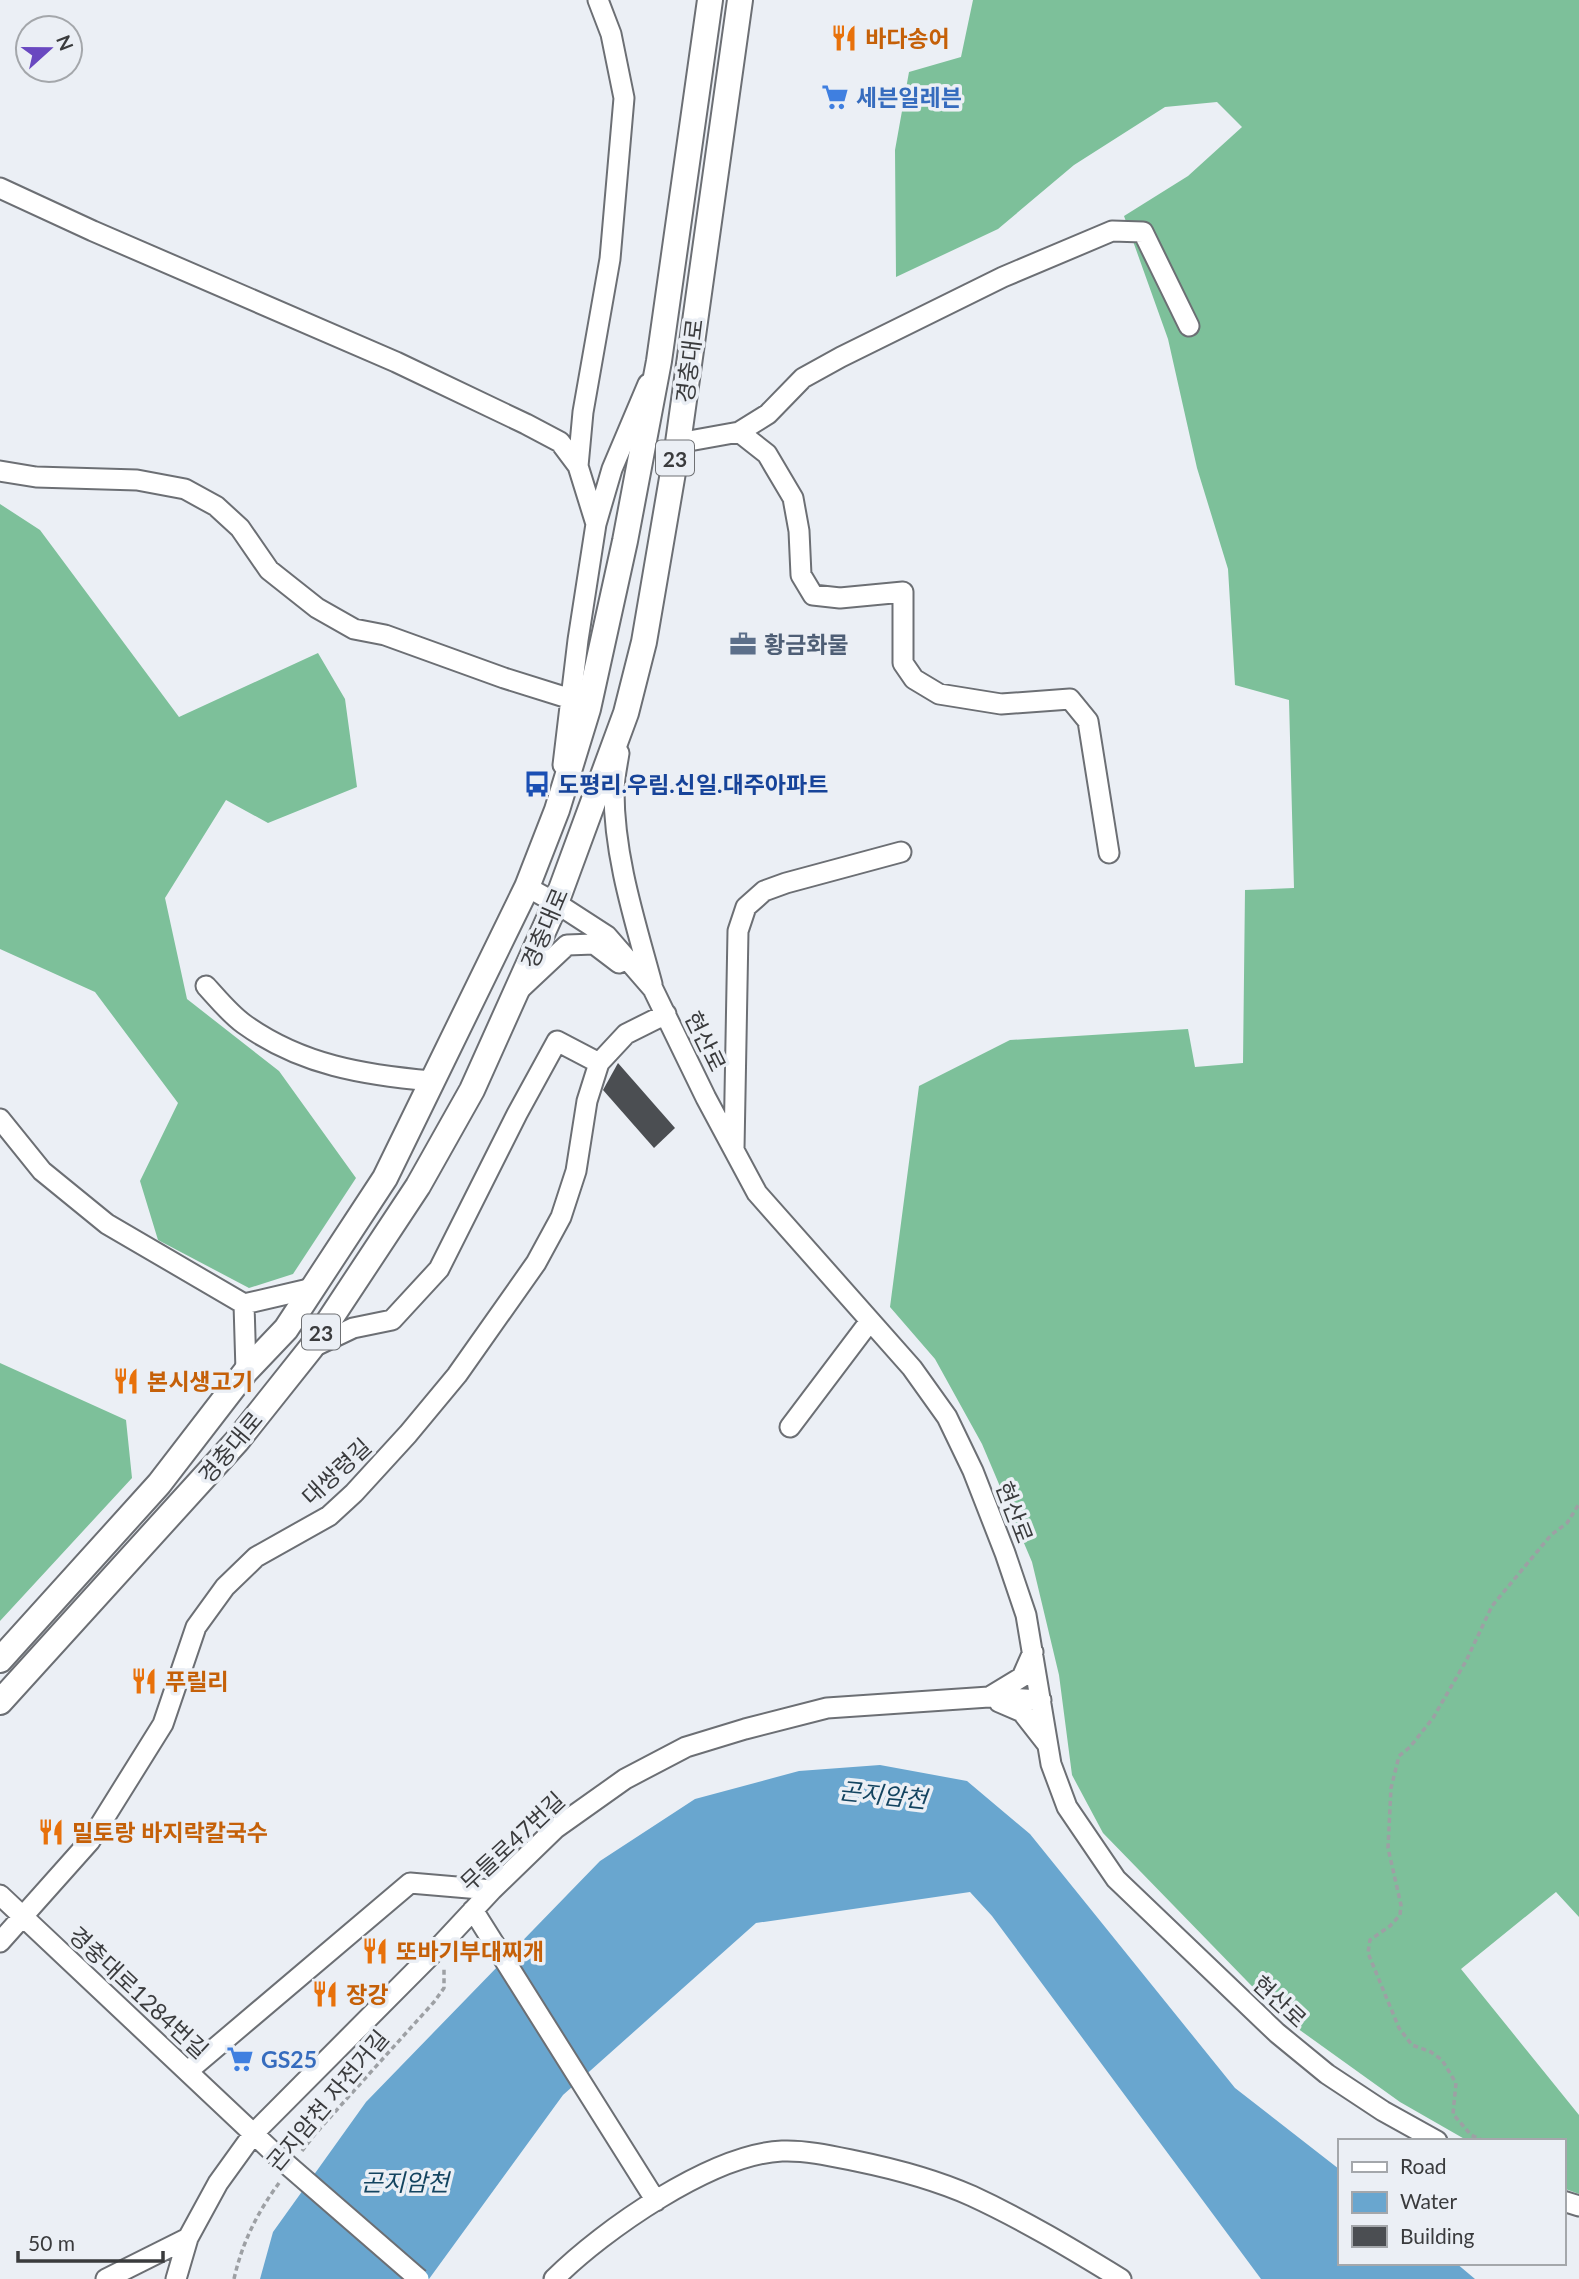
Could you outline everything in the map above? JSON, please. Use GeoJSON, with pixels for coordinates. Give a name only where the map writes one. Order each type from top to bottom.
{"type":"FeatureCollection","features":[{"type":"Feature","properties":{"kind":"main road","name":"경충대로"},"geometry":{"type":"LineString","coordinates":[[0,1660],[159,1483],[246,1371],[286,1329],[385,1178],[527,887],[557,810],[593,683],[625,541],[659,361],[710,0]]}},
{"type":"Feature","properties":{"kind":"main road","name":"경충대로"},"geometry":{"type":"LineString","coordinates":[[0,1702],[237,1441],[310,1348],[418,1186],[472,1090],[556,903],[626,713],[645,642],[678,443],[740,0]]}},
{"type":"Feature","properties":{"kind":"street"},"geometry":{"type":"LineString","coordinates":[[578,466],[583,412],[610,258],[624,97],[611,34],[598,0]]}},
{"type":"Feature","properties":{"kind":"street"},"geometry":{"type":"LineString","coordinates":[[0,188],[93,232],[396,362],[560,442],[578,466],[596,524]]}},
{"type":"Feature","properties":{"kind":"street"},"geometry":{"type":"LineString","coordinates":[[678,443],[739,432],[768,414],[803,379],[841,357],[1003,277],[1112,231],[1143,232],[1189,326]]}},
{"type":"Feature","properties":{"kind":"street"},"geometry":{"type":"LineString","coordinates":[[557,810],[596,524],[612,469],[659,361]]}},
{"type":"Feature","properties":{"kind":"street"},"geometry":{"type":"LineString","coordinates":[[739,432],[767,454],[793,498],[799,531],[801,575],[813,595],[840,598],[902,592],[903,663],[914,679],[939,694],[1001,704],[1070,699],[1087,722],[1109,853]]}},
{"type":"Feature","properties":{"kind":"street"},"geometry":{"type":"LineString","coordinates":[[0,471],[36,477],[137,481],[185,489],[216,506],[240,528],[269,570],[317,608],[354,629],[385,635],[571,699]]}},
{"type":"Feature","properties":{"kind":"street"},"geometry":{"type":"LineString","coordinates":[[626,713],[614,789],[618,847],[653,989]]}},
{"type":"Feature","properties":{"kind":"street"},"geometry":{"type":"LineString","coordinates":[[734,1153],[737,931],[746,907],[764,891],[786,883],[901,852]]}},
{"type":"Feature","properties":{"kind":"street","name":"현산로"},"geometry":{"type":"LineString","coordinates":[[527,887],[607,936],[653,989],[734,1153],[757,1193],[912,1368],[947,1417],[973,1471],[1027,1615],[1051,1764],[1067,1807],[1116,1879],[1277,2034],[1326,2074],[1383,2111],[1433,2139]]}},
{"type":"Feature","properties":{"kind":"street"},"geometry":{"type":"LineString","coordinates":[[515,993],[568,945],[594,944],[653,989]]}},
{"type":"Feature","properties":{"kind":"street"},"geometry":{"type":"LineString","coordinates":[[206,986],[242,1023],[283,1048],[322,1064],[382,1077],[432,1082]]}},
{"type":"Feature","properties":{"kind":"street","name":"대쌍령길"},"geometry":{"type":"LineString","coordinates":[[0,1942],[90,1841],[139,1765],[163,1724],[196,1627],[225,1587],[256,1557],[329,1516],[408,1434],[457,1375],[536,1263],[561,1217],[576,1171],[587,1101],[599,1063],[626,1034],[666,1014]]}},
{"type":"Feature","properties":{"kind":"street"},"geometry":{"type":"LineString","coordinates":[[310,1348],[353,1328],[392,1320],[439,1269],[557,1041],[599,1063]]}},
{"type":"Feature","properties":{"kind":"street"},"geometry":{"type":"LineString","coordinates":[[0,1119],[41,1171],[107,1224],[244,1304],[313,1288]]}},
{"type":"Feature","properties":{"kind":"street"},"geometry":{"type":"LineString","coordinates":[[244,1304],[246,1371]]}},
{"type":"Feature","properties":{"kind":"street"},"geometry":{"type":"LineString","coordinates":[[790,1427],[870,1321]]}},
{"type":"Feature","properties":{"kind":"street"},"geometry":{"type":"LineString","coordinates":[[989,1698],[1022,1677],[1033,1652]]}},
{"type":"Feature","properties":{"kind":"street"},"geometry":{"type":"LineString","coordinates":[[989,1698],[1022,1713],[1048,1745]]}},
{"type":"Feature","properties":{"kind":"street","name":"무들로47번길"},"geometry":{"type":"LineString","coordinates":[[176,2279],[188,2238],[218,2183],[254,2133],[437,1949],[477,1917],[492,1890],[556,1828],[625,1779],[686,1747],[827,1708],[989,1698],[1041,1700]]}},
{"type":"Feature","properties":{"kind":"street"},"geometry":{"type":"LineString","coordinates":[[188,2071],[410,1883],[492,1890]]}},
{"type":"Feature","properties":{"kind":"street","name":"경충대로1284번길"},"geometry":{"type":"LineString","coordinates":[[0,1895],[275,2154],[419,2279]]}},
{"type":"Feature","properties":{"kind":"street"},"geometry":{"type":"LineString","coordinates":[[477,1917],[653,2195]]}},
{"type":"Feature","properties":{"kind":"street"},"geometry":{"type":"LineString","coordinates":[[554,2279],[653,2195],[681,2186],[740,2159],[782,2151],[831,2156],[893,2169],[971,2195],[1050,2235],[1121,2279]]}},
{"type":"Feature","properties":{"kind":"street"},"geometry":{"type":"LineString","coordinates":[[106,2279],[188,2238]]}},
{"type":"Feature","properties":{"kind":"path"},"geometry":{"type":"LineString","coordinates":[[1480,2139],[1471,2135],[1453,2114],[1456,2083],[1442,2060],[1431,2052],[1412,2045],[1399,2028],[1368,1953],[1370,1940],[1400,1915],[1401,1905],[1388,1848],[1391,1788],[1399,1756],[1410,1747],[1433,1718],[1466,1661],[1492,1606],[1551,1535],[1566,1523],[1579,1504]]}},
{"type":"Feature","properties":{"kind":"path","name":"곤지암천 자전거길"},"geometry":{"type":"LineString","coordinates":[[300,2154],[444,1988],[444,1968],[437,1949]]}},
{"type":"Feature","properties":{"kind":"path","name":"곤지암천 자전거길"},"geometry":{"type":"LineString","coordinates":[[234,2279],[245,2240],[263,2205],[285,2174]]}},
{"type":"Feature","properties":{"kind":"green space"},"geometry":{"type":"Polygon","coordinates":[[[973,0],[1579,0],[1579,1917],[1556,1892],[1461,1969],[1579,2115],[1579,2194],[1565,2189],[1565,2139],[1465,2139],[1400,2102],[1283,2018],[1103,1833],[1072,1775],[1059,1675],[1032,1562],[982,1444],[935,1359],[890,1307],[919,1086],[1010,1040],[1188,1029],[1195,1067],[1243,1063],[1245,890],[1294,888],[1289,700],[1235,685],[1228,569],[1197,468],[1168,339],[1124,216],[1188,176],[1242,127],[1217,102],[1165,107],[1074,165],[998,229],[896,277],[895,150],[909,72],[961,57],[973,0]]]}},
{"type":"Feature","properties":{"kind":"green space"},"geometry":{"type":"Polygon","coordinates":[[[0,504],[40,530],[179,717],[318,653],[345,699],[357,787],[268,823],[226,800],[165,898],[187,999],[279,1071],[356,1178],[293,1274],[249,1288],[158,1240],[140,1181],[178,1103],[95,992],[0,949],[0,504]]]}},
{"type":"Feature","properties":{"kind":"green space"},"geometry":{"type":"Polygon","coordinates":[[[0,1363],[126,1420],[132,1478],[0,1621],[0,1363]]]}},
{"type":"Feature","properties":{"kind":"water","name":"곤지암천"},"geometry":{"type":"Polygon","coordinates":[[[880,1765],[967,1781],[1030,1834],[1235,2088],[1338,2168],[1338,2265],[1458,2265],[1475,2279],[1261,2279],[992,1916],[970,1892],[756,1923],[563,2095],[429,2279],[260,2279],[273,2232],[366,2102],[600,1861],[695,1799],[799,1771],[880,1765]]]}},
{"type":"Feature","properties":{"kind":"building"},"geometry":{"type":"Polygon","coordinates":[[[618,1063],[675,1128],[654,1148],[603,1090],[618,1063]]]}},
{"type":"Feature","properties":{"kind":"place","name":"바다송어"},"geometry":{"type":"Point","coordinates":[844,38]}},
{"type":"Feature","properties":{"kind":"place","name":"세븐일레븐"},"geometry":{"type":"Point","coordinates":[835,97]}},
{"type":"Feature","properties":{"kind":"place","name":"황금화물"},"geometry":{"type":"Point","coordinates":[743,644]}},
{"type":"Feature","properties":{"kind":"place","name":"도평리.우림.신일.대주아파트"},"geometry":{"type":"Point","coordinates":[537,784]}},
{"type":"Feature","properties":{"kind":"place","name":"본시생고기"},"geometry":{"type":"Point","coordinates":[126,1381]}},
{"type":"Feature","properties":{"kind":"place","name":"푸릴리"},"geometry":{"type":"Point","coordinates":[144,1681]}},
{"type":"Feature","properties":{"kind":"place","name":"밀토랑 바지락칼국수"},"geometry":{"type":"Point","coordinates":[51,1832]}},
{"type":"Feature","properties":{"kind":"place","name":"또바기부대찌개"},"geometry":{"type":"Point","coordinates":[375,1951]}},
{"type":"Feature","properties":{"kind":"place","name":"장강"},"geometry":{"type":"Point","coordinates":[325,1994]}},
{"type":"Feature","properties":{"kind":"place","name":"GS25"},"geometry":{"type":"Point","coordinates":[240,2059]}}]}
